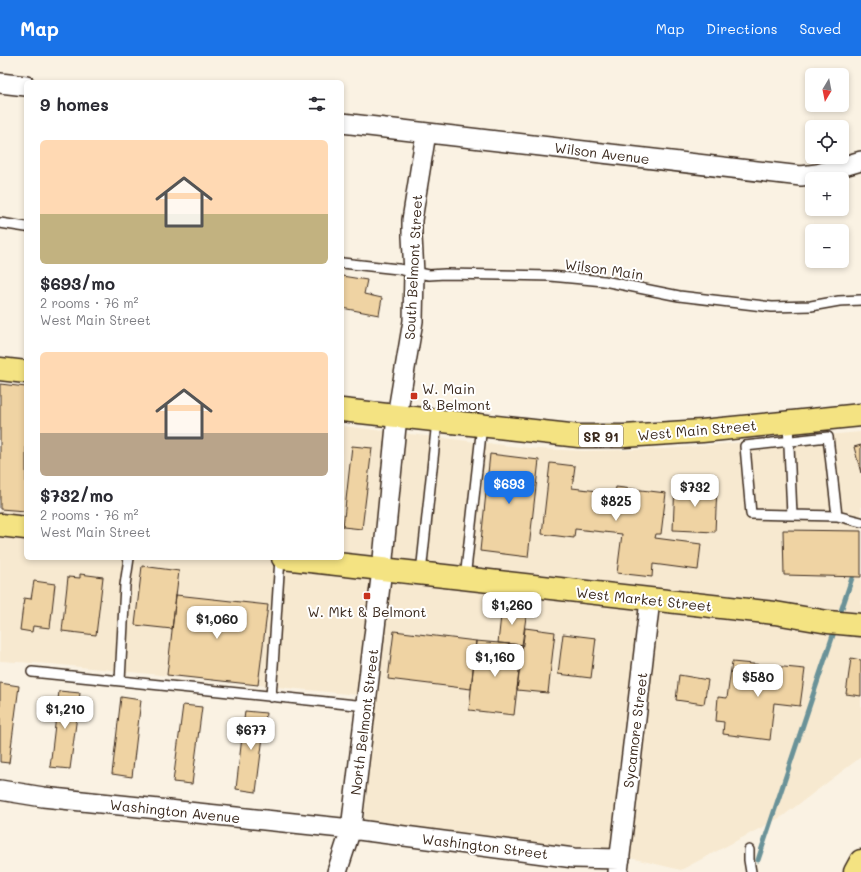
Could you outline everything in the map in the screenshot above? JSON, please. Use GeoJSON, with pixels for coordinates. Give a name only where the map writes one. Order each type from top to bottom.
{"type":"FeatureCollection","features":[{"type":"Feature","properties":{"kind":"main road"},"geometry":{"type":"LineString","coordinates":[[0,369],[24,372]]}},
{"type":"Feature","properties":{"kind":"main road","name":"West Main Street"},"geometry":{"type":"LineString","coordinates":[[344,410],[579,436],[744,436],[789,432],[861,415]]}},
{"type":"Feature","properties":{"kind":"main road"},"geometry":{"type":"LineString","coordinates":[[0,525],[24,528]]}},
{"type":"Feature","properties":{"kind":"main road","name":"West Market Street"},"geometry":{"type":"LineString","coordinates":[[300,560],[775,613],[828,622],[861,625]]}},
{"type":"Feature","properties":{"kind":"main road"},"geometry":{"type":"LineString","coordinates":[[855,872],[861,861]]}},
{"type":"Feature","properties":{"kind":"street"},"geometry":{"type":"LineString","coordinates":[[0,83],[24,86]]}},
{"type":"Feature","properties":{"kind":"street","name":"Wilson Avenue"},"geometry":{"type":"LineString","coordinates":[[344,123],[801,176],[824,173],[861,161]]}},
{"type":"Feature","properties":{"kind":"street","name":"South Belmont Street"},"geometry":{"type":"LineString","coordinates":[[382,569],[397,416],[413,321],[414,272],[412,220],[426,133]]}},
{"type":"Feature","properties":{"kind":"street","name":"North Belmont Street"},"geometry":{"type":"LineString","coordinates":[[336,872],[351,829],[382,569]]}},
{"type":"Feature","properties":{"kind":"street","name":"Sycamore Street"},"geometry":{"type":"LineString","coordinates":[[619,866],[650,600]]}},
{"type":"Feature","properties":{"kind":"street","name":"Washington Avenue"},"geometry":{"type":"LineString","coordinates":[[0,790],[43,797],[351,829]]}},
{"type":"Feature","properties":{"kind":"street","name":"Washington Street"},"geometry":{"type":"LineString","coordinates":[[351,829],[575,865],[619,866]]}},
{"type":"Feature","properties":{"kind":"lane"},"geometry":{"type":"LineString","coordinates":[[0,224],[24,227]]}},
{"type":"Feature","properties":{"kind":"lane","name":"Wilson Main"},"geometry":{"type":"LineString","coordinates":[[344,263],[398,269],[430,275],[550,276],[604,281],[679,296],[772,307],[811,306],[839,301],[861,300]]}},
{"type":"Feature","properties":{"kind":"lane"},"geometry":{"type":"LineString","coordinates":[[421,573],[437,421]]}},
{"type":"Feature","properties":{"kind":"lane"},"geometry":{"type":"LineString","coordinates":[[465,578],[482,425]]}},
{"type":"Feature","properties":{"kind":"lane"},"geometry":{"type":"LineString","coordinates":[[792,515],[789,432],[828,437],[837,516]]}},
{"type":"Feature","properties":{"kind":"lane"},"geometry":{"type":"LineString","coordinates":[[744,436],[751,514],[837,516],[861,522]]}},
{"type":"Feature","properties":{"kind":"lane"},"geometry":{"type":"LineString","coordinates":[[120,681],[129,560]]}},
{"type":"Feature","properties":{"kind":"lane"},"geometry":{"type":"LineString","coordinates":[[271,697],[282,560]]}},
{"type":"Feature","properties":{"kind":"lane"},"geometry":{"type":"LineString","coordinates":[[32,672],[366,706]]}},
{"type":"Feature","properties":{"kind":"lane"},"geometry":{"type":"LineString","coordinates":[[749,850],[751,872]]}},
{"type":"Feature","properties":{"kind":"shaded area"},"geometry":{"type":"Polygon","coordinates":[[[0,386],[24,389],[24,560],[344,560],[344,426],[537,449],[584,451],[665,449],[861,432],[861,757],[783,816],[681,870],[597,850],[373,824],[364,818],[376,697],[51,664],[0,661],[0,386]]]}},
{"type":"Feature","properties":{"kind":"building"},"geometry":{"type":"Polygon","coordinates":[[[344,276],[367,280],[364,294],[382,298],[379,315],[344,308],[344,276]]]}},
{"type":"Feature","properties":{"kind":"building"},"geometry":{"type":"Polygon","coordinates":[[[0,384],[24,387],[24,511],[0,509],[0,384]]]}},
{"type":"Feature","properties":{"kind":"building"},"geometry":{"type":"Polygon","coordinates":[[[861,445],[861,473],[854,447],[861,445]]]}},
{"type":"Feature","properties":{"kind":"building"},"geometry":{"type":"Polygon","coordinates":[[[352,446],[372,448],[362,529],[344,527],[352,446]]]}},
{"type":"Feature","properties":{"kind":"building"},"geometry":{"type":"Polygon","coordinates":[[[490,454],[539,460],[528,557],[480,551],[490,454]]]}},
{"type":"Feature","properties":{"kind":"building"},"geometry":{"type":"Polygon","coordinates":[[[550,463],[575,466],[572,488],[615,493],[616,487],[666,493],[661,534],[656,534],[655,538],[701,544],[698,570],[653,564],[652,577],[617,573],[622,534],[575,529],[574,538],[542,534],[550,463]]]}},
{"type":"Feature","properties":{"kind":"building"},"geometry":{"type":"Polygon","coordinates":[[[675,484],[717,487],[715,532],[673,530],[675,484]]]}},
{"type":"Feature","properties":{"kind":"building"},"geometry":{"type":"Polygon","coordinates":[[[783,530],[861,531],[861,577],[784,575],[783,530]]]}},
{"type":"Feature","properties":{"kind":"building"},"geometry":{"type":"Polygon","coordinates":[[[142,566],[179,571],[172,629],[135,625],[142,566]]]}},
{"type":"Feature","properties":{"kind":"building"},"geometry":{"type":"Polygon","coordinates":[[[80,574],[103,577],[96,635],[62,631],[68,577],[80,578],[80,574]]]}},
{"type":"Feature","properties":{"kind":"building"},"geometry":{"type":"Polygon","coordinates":[[[34,581],[55,584],[50,628],[33,626],[32,632],[20,630],[24,598],[31,599],[34,581]]]}},
{"type":"Feature","properties":{"kind":"building"},"geometry":{"type":"Polygon","coordinates":[[[176,595],[268,605],[258,685],[167,675],[176,595]]]}},
{"type":"Feature","properties":{"kind":"building"},"geometry":{"type":"Polygon","coordinates":[[[502,607],[527,610],[522,645],[498,643],[502,607]]]}},
{"type":"Feature","properties":{"kind":"building"},"geometry":{"type":"Polygon","coordinates":[[[525,628],[555,632],[548,693],[517,690],[525,628]]]}},
{"type":"Feature","properties":{"kind":"building"},"geometry":{"type":"Polygon","coordinates":[[[394,631],[476,641],[471,689],[388,679],[394,631]]]}},
{"type":"Feature","properties":{"kind":"building"},"geometry":{"type":"Polygon","coordinates":[[[563,634],[596,638],[591,678],[558,674],[563,634]]]}},
{"type":"Feature","properties":{"kind":"building"},"geometry":{"type":"Polygon","coordinates":[[[476,641],[522,645],[514,715],[469,710],[476,641]]]}},
{"type":"Feature","properties":{"kind":"building"},"geometry":{"type":"Polygon","coordinates":[[[851,658],[861,660],[861,696],[846,694],[851,658]]]}},
{"type":"Feature","properties":{"kind":"building"},"geometry":{"type":"Polygon","coordinates":[[[732,662],[805,669],[800,706],[774,703],[770,740],[723,734],[724,722],[716,721],[718,697],[727,698],[732,662]]]}},
{"type":"Feature","properties":{"kind":"building"},"geometry":{"type":"Polygon","coordinates":[[[679,675],[708,680],[704,704],[676,700],[679,675]]]}},
{"type":"Feature","properties":{"kind":"building"},"geometry":{"type":"Polygon","coordinates":[[[0,683],[19,686],[9,763],[0,762],[0,683]]]}},
{"type":"Feature","properties":{"kind":"building"},"geometry":{"type":"Polygon","coordinates":[[[59,691],[80,693],[70,769],[50,767],[59,691]]]}},
{"type":"Feature","properties":{"kind":"building"},"geometry":{"type":"Polygon","coordinates":[[[121,697],[141,700],[132,777],[112,774],[121,697]]]}},
{"type":"Feature","properties":{"kind":"building"},"geometry":{"type":"Polygon","coordinates":[[[183,705],[202,707],[192,784],[173,782],[183,705]]]}},
{"type":"Feature","properties":{"kind":"building"},"geometry":{"type":"Polygon","coordinates":[[[245,711],[266,713],[256,792],[236,789],[245,711]]]}},
{"type":"Feature","properties":{"kind":"waterway"},"geometry":{"type":"LineString","coordinates":[[839,617],[854,572]]}},
{"type":"Feature","properties":{"kind":"waterway"},"geometry":{"type":"LineString","coordinates":[[758,860],[835,629]]}},
{"type":"Feature","properties":{"kind":"place","name":"W. Main & Belmont"},"geometry":{"type":"Point","coordinates":[414,396]}},
{"type":"Feature","properties":{"kind":"place","name":"W. Mkt & Belmont"},"geometry":{"type":"Point","coordinates":[367,596]}}]}
